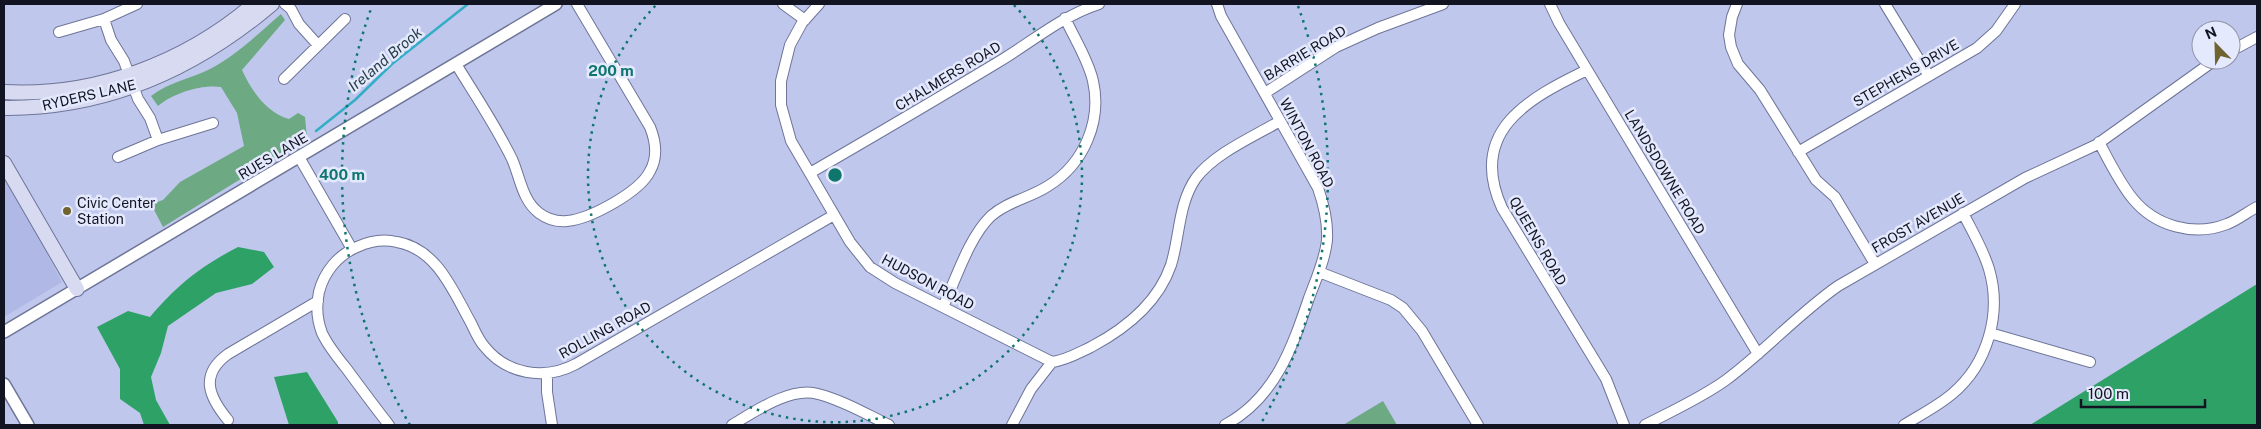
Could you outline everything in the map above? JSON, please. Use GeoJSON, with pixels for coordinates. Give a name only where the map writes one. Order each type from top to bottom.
{"type":"FeatureCollection","features":[{"type":"Feature","properties":{"kind":"main road","name":"RYDERS LANE"},"geometry":{"type":"LineString","coordinates":[[4,92],[30,93],[132,81],[215,33],[254,4]]}},
{"type":"Feature","properties":{"kind":"main road","name":"RYDERS LANE"},"geometry":{"type":"LineString","coordinates":[[4,108],[46,106],[132,81],[204,54],[272,4]]}},
{"type":"Feature","properties":{"kind":"main road"},"geometry":{"type":"LineString","coordinates":[[4,163],[77,289]]}},
{"type":"Feature","properties":{"kind":"street"},"geometry":{"type":"LineString","coordinates":[[59,32],[104,19],[137,4]]}},
{"type":"Feature","properties":{"kind":"street"},"geometry":{"type":"LineString","coordinates":[[285,4],[291,9],[299,24],[317,44]]}},
{"type":"Feature","properties":{"kind":"street","name":"RUES LANE"},"geometry":{"type":"LineString","coordinates":[[4,332],[556,4]]}},
{"type":"Feature","properties":{"kind":"street"},"geometry":{"type":"LineString","coordinates":[[456,64],[512,160],[527,199],[538,212],[554,220],[575,220],[633,190],[646,179],[651,171],[656,152],[654,137],[577,4]]}},
{"type":"Feature","properties":{"kind":"street"},"geometry":{"type":"LineString","coordinates":[[783,4],[805,20]]}},
{"type":"Feature","properties":{"kind":"street","name":"HUDSON ROAD"},"geometry":{"type":"LineString","coordinates":[[819,4],[796,34],[786,56],[780,93],[787,129],[850,242],[870,267],[895,283],[1052,362]]}},
{"type":"Feature","properties":{"kind":"street","name":"CHALMERS ROAD"},"geometry":{"type":"LineString","coordinates":[[810,172],[1010,55],[1065,18],[1099,4]]}},
{"type":"Feature","properties":{"kind":"street","name":"WINTON ROAD"},"geometry":{"type":"LineString","coordinates":[[1217,4],[1318,188],[1324,208],[1326,241],[1319,272],[1292,348],[1277,376],[1256,402],[1225,425]]}},
{"type":"Feature","properties":{"kind":"street","name":"BARRIE ROAD"},"geometry":{"type":"LineString","coordinates":[[1265,93],[1336,47],[1413,8],[1443,4]]}},
{"type":"Feature","properties":{"kind":"street","name":"LANDSDOWNE ROAD"},"geometry":{"type":"LineString","coordinates":[[1550,4],[1587,70],[1758,354]]}},
{"type":"Feature","properties":{"kind":"street"},"geometry":{"type":"LineString","coordinates":[[1738,4],[1732,17],[1729,35],[1735,59],[1741,70],[1760,90],[1816,180],[1835,197],[1876,264]]}},
{"type":"Feature","properties":{"kind":"street"},"geometry":{"type":"LineString","coordinates":[[1885,4],[1929,76]]}},
{"type":"Feature","properties":{"kind":"street","name":"STEPHENS DRIVE"},"geometry":{"type":"LineString","coordinates":[[1798,152],[1929,76],[1986,40],[2004,22],[2015,4]]}},
{"type":"Feature","properties":{"kind":"street"},"geometry":{"type":"LineString","coordinates":[[943,307],[974,239],[984,224],[1005,206],[1056,181],[1078,159],[1088,141],[1095,111],[1093,80],[1065,18]]}},
{"type":"Feature","properties":{"kind":"street"},"geometry":{"type":"LineString","coordinates":[[104,19],[111,40],[132,81],[138,99],[150,118],[158,140]]}},
{"type":"Feature","properties":{"kind":"street"},"geometry":{"type":"LineString","coordinates":[[284,78],[345,19]]}},
{"type":"Feature","properties":{"kind":"street"},"geometry":{"type":"LineString","coordinates":[[2241,46],[2257,37]]}},
{"type":"Feature","properties":{"kind":"street","name":"QUEENS ROAD"},"geometry":{"type":"LineString","coordinates":[[1587,70],[1540,94],[1524,105],[1511,118],[1502,132],[1496,149],[1493,166],[1494,184],[1502,208],[1606,379],[1624,425]]}},
{"type":"Feature","properties":{"kind":"street","name":"FROST AVENUE"},"geometry":{"type":"LineString","coordinates":[[1645,425],[1724,381],[1758,354],[1820,299],[1876,264],[2025,178],[2099,142],[2202,70]]}},
{"type":"Feature","properties":{"kind":"street"},"geometry":{"type":"LineString","coordinates":[[1012,425],[1031,389],[1052,362],[1065,360],[1110,336],[1138,315],[1157,291],[1170,267],[1184,202],[1196,178],[1215,159],[1280,121]]}},
{"type":"Feature","properties":{"kind":"street"},"geometry":{"type":"LineString","coordinates":[[118,157],[158,140],[213,123]]}},
{"type":"Feature","properties":{"kind":"street"},"geometry":{"type":"LineString","coordinates":[[2099,142],[2133,200],[2153,217],[2169,225],[2195,230],[2212,228],[2229,223],[2257,206]]}},
{"type":"Feature","properties":{"kind":"street"},"geometry":{"type":"LineString","coordinates":[[299,157],[352,249],[336,262],[327,273],[321,286],[318,301],[319,320],[326,340],[388,425]]}},
{"type":"Feature","properties":{"kind":"street"},"geometry":{"type":"LineString","coordinates":[[1904,425],[1943,402],[1962,385],[1980,359],[1990,333],[1994,305],[1992,280],[1982,252],[1963,213]]}},
{"type":"Feature","properties":{"kind":"street","name":"ROLLING ROAD"},"geometry":{"type":"LineString","coordinates":[[352,249],[372,242],[386,240],[406,244],[419,250],[440,269],[479,339],[493,356],[519,370],[548,373],[576,364],[834,215]]}},
{"type":"Feature","properties":{"kind":"street"},"geometry":{"type":"LineString","coordinates":[[1319,272],[1391,300],[1403,308],[1422,331],[1478,425]]}},
{"type":"Feature","properties":{"kind":"street"},"geometry":{"type":"LineString","coordinates":[[228,420],[217,407],[210,393],[210,379],[216,365],[228,354],[318,301]]}},
{"type":"Feature","properties":{"kind":"street"},"geometry":{"type":"LineString","coordinates":[[1990,333],[2090,362]]}},
{"type":"Feature","properties":{"kind":"street"},"geometry":{"type":"LineString","coordinates":[[548,373],[547,392],[552,425]]}},
{"type":"Feature","properties":{"kind":"street"},"geometry":{"type":"LineString","coordinates":[[4,384],[28,425]]}},
{"type":"Feature","properties":{"kind":"street"},"geometry":{"type":"LineString","coordinates":[[732,425],[772,402],[790,395],[803,393],[816,393],[868,421],[889,425]]}},
{"type":"Feature","properties":{"kind":"shaded area"},"geometry":{"type":"Polygon","coordinates":[[[4,171],[62,282],[4,317],[4,171]]]}},
{"type":"Feature","properties":{"kind":"green space"},"geometry":{"type":"Polygon","coordinates":[[[281,14],[285,20],[242,70],[250,85],[266,106],[289,119],[298,113],[305,117],[307,138],[163,227],[151,204],[163,200],[180,182],[244,146],[237,113],[221,87],[213,86],[188,90],[164,101],[158,106],[151,96],[165,87],[220,64],[247,44],[281,14]]]}},
{"type":"Feature","properties":{"kind":"green space"},"geometry":{"type":"Polygon","coordinates":[[[238,247],[264,252],[274,267],[252,284],[216,293],[168,326],[161,353],[151,377],[156,400],[170,425],[144,425],[140,413],[120,399],[120,369],[97,327],[128,311],[150,317],[190,277],[212,261],[238,247]]]}},
{"type":"Feature","properties":{"kind":"green space"},"geometry":{"type":"Polygon","coordinates":[[[2257,284],[2257,425],[2030,425],[2257,284]]]}},
{"type":"Feature","properties":{"kind":"green space"},"geometry":{"type":"Polygon","coordinates":[[[307,372],[338,422],[338,425],[289,425],[274,377],[307,372]]]}},
{"type":"Feature","properties":{"kind":"green space"},"geometry":{"type":"Polygon","coordinates":[[[1383,401],[1397,425],[1343,425],[1383,401]]]}},
{"type":"Feature","properties":{"kind":"waterway","name":"Ireland Brook"},"geometry":{"type":"LineString","coordinates":[[316,131],[355,100],[392,64],[468,4]]}},
{"type":"Feature","properties":{"kind":"place","name":"Civic Center Station"},"geometry":{"type":"Point","coordinates":[67,211]}}]}
